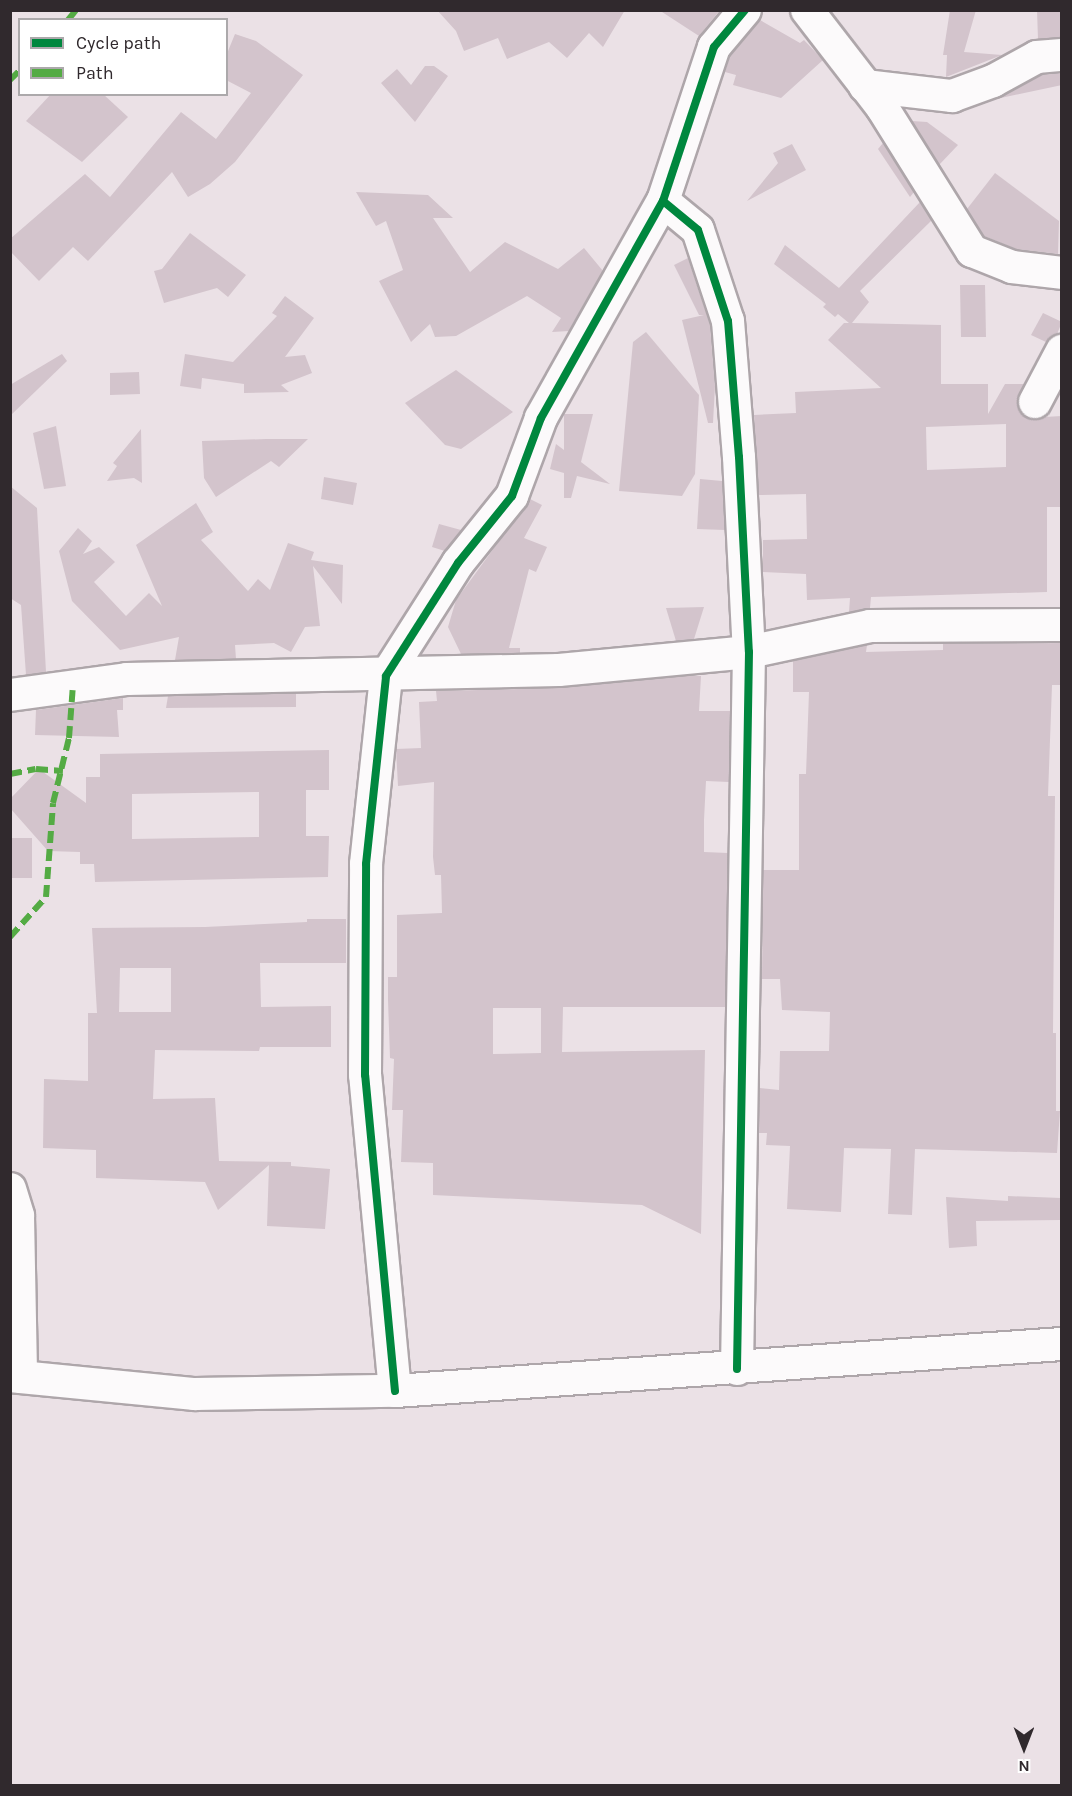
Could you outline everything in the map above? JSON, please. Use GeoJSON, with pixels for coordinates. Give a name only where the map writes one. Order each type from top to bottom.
{"type":"FeatureCollection","features":[{"type":"Feature","properties":{"kind":"street"},"geometry":{"type":"LineString","coordinates":[[395,1391],[365,1075],[366,864],[386,676],[458,563],[512,496],[541,418],[663,201],[714,47],[745,10]]}},
{"type":"Feature","properties":{"kind":"street"},"geometry":{"type":"LineString","coordinates":[[807,10],[865,86],[972,251],[1012,267],[1062,273]]}},
{"type":"Feature","properties":{"kind":"street"},"geometry":{"type":"LineString","coordinates":[[865,86],[952,96],[993,81],[1036,57],[1062,55]]}},
{"type":"Feature","properties":{"kind":"street"},"geometry":{"type":"LineString","coordinates":[[663,201],[698,230],[728,321],[748,652],[737,1369]]}},
{"type":"Feature","properties":{"kind":"street"},"geometry":{"type":"LineString","coordinates":[[1035,402],[1062,351]]}},
{"type":"Feature","properties":{"kind":"street"},"geometry":{"type":"LineString","coordinates":[[10,695],[126,679],[386,676],[559,670],[748,652],[870,626],[1062,625]]}},
{"type":"Feature","properties":{"kind":"street"},"geometry":{"type":"LineString","coordinates":[[10,1189],[18,1216],[16,1377],[195,1394],[395,1391],[737,1369],[1062,1344]]}},
{"type":"Feature","properties":{"kind":"building"},"geometry":{"type":"Polygon","coordinates":[[[437,10],[625,10],[603,47],[589,33],[567,58],[549,42],[507,59],[498,38],[464,51],[456,31],[437,10]]]}},
{"type":"Feature","properties":{"kind":"building"},"geometry":{"type":"Polygon","coordinates":[[[659,10],[720,10],[699,36],[659,10]]]}},
{"type":"Feature","properties":{"kind":"building"},"geometry":{"type":"Polygon","coordinates":[[[950,10],[976,10],[964,52],[1002,55],[946,77],[947,55],[943,55],[950,10]]]}},
{"type":"Feature","properties":{"kind":"building"},"geometry":{"type":"Polygon","coordinates":[[[1037,10],[1062,10],[1062,37],[1038,39],[1037,10]]]}},
{"type":"Feature","properties":{"kind":"building"},"geometry":{"type":"Polygon","coordinates":[[[760,20],[800,43],[804,40],[823,60],[781,98],[733,85],[736,75],[725,72],[730,56],[760,20]]]}},
{"type":"Feature","properties":{"kind":"building"},"geometry":{"type":"Polygon","coordinates":[[[235,34],[256,41],[303,75],[235,162],[210,184],[188,197],[172,172],[88,261],[73,247],[39,281],[10,251],[10,239],[85,174],[110,197],[181,112],[216,139],[251,93],[228,81],[228,51],[235,34]]]}},
{"type":"Feature","properties":{"kind":"building"},"geometry":{"type":"Polygon","coordinates":[[[425,66],[434,66],[448,76],[415,122],[381,83],[397,69],[411,85],[425,66]]]}},
{"type":"Feature","properties":{"kind":"building"},"geometry":{"type":"Polygon","coordinates":[[[1062,73],[1062,85],[996,99],[1042,75],[1062,73]]]}},
{"type":"Feature","properties":{"kind":"building"},"geometry":{"type":"Polygon","coordinates":[[[49,96],[105,96],[128,117],[82,162],[26,121],[49,96]]]}},
{"type":"Feature","properties":{"kind":"building"},"geometry":{"type":"Polygon","coordinates":[[[912,121],[927,122],[958,145],[939,165],[912,121]]]}},
{"type":"Feature","properties":{"kind":"building"},"geometry":{"type":"Polygon","coordinates":[[[883,143],[914,192],[910,197],[878,149],[883,143]]]}},
{"type":"Feature","properties":{"kind":"building"},"geometry":{"type":"Polygon","coordinates":[[[792,144],[806,170],[747,201],[778,163],[773,153],[792,144]]]}},
{"type":"Feature","properties":{"kind":"building"},"geometry":{"type":"Polygon","coordinates":[[[995,173],[1059,221],[1058,254],[1016,249],[984,236],[967,209],[995,173]]]}},
{"type":"Feature","properties":{"kind":"building"},"geometry":{"type":"Polygon","coordinates":[[[356,192],[428,195],[453,218],[433,218],[470,272],[505,242],[558,269],[584,248],[603,271],[569,331],[552,332],[561,318],[527,296],[456,336],[435,337],[430,324],[411,342],[379,281],[403,270],[386,221],[376,226],[356,192]]]}},
{"type":"Feature","properties":{"kind":"building"},"geometry":{"type":"Polygon","coordinates":[[[920,202],[932,220],[860,291],[869,302],[852,323],[941,325],[941,384],[988,384],[988,414],[1005,384],[1024,384],[1017,403],[1026,418],[1062,416],[1062,507],[1047,507],[1047,592],[871,597],[870,608],[849,612],[850,598],[807,600],[806,574],[763,572],[763,540],[807,539],[806,494],[759,495],[754,415],[796,413],[795,392],[881,388],[828,340],[844,323],[849,323],[838,314],[835,317],[823,307],[826,304],[774,264],[785,245],[839,288],[920,202]],[[1006,424],[926,427],[927,470],[1006,467],[1006,424]]]}},
{"type":"Feature","properties":{"kind":"building"},"geometry":{"type":"Polygon","coordinates":[[[190,233],[246,275],[228,297],[217,288],[164,303],[154,271],[162,269],[190,233]]]}},
{"type":"Feature","properties":{"kind":"building"},"geometry":{"type":"Polygon","coordinates":[[[688,258],[710,325],[715,386],[713,423],[708,423],[682,320],[704,315],[699,315],[674,265],[688,258]]]}},
{"type":"Feature","properties":{"kind":"building"},"geometry":{"type":"Polygon","coordinates":[[[960,285],[985,285],[986,337],[961,337],[960,285]]]}},
{"type":"Feature","properties":{"kind":"building"},"geometry":{"type":"Polygon","coordinates":[[[285,296],[314,318],[285,357],[305,355],[312,373],[281,385],[289,392],[244,393],[244,384],[202,378],[201,389],[180,386],[185,354],[233,362],[277,316],[272,313],[285,296]]]}},
{"type":"Feature","properties":{"kind":"building"},"geometry":{"type":"Polygon","coordinates":[[[1043,313],[1062,322],[1057,334],[1046,342],[1031,335],[1043,313]]]}},
{"type":"Feature","properties":{"kind":"building"},"geometry":{"type":"Polygon","coordinates":[[[646,332],[699,395],[695,474],[682,496],[619,491],[633,342],[646,332]]]}},
{"type":"Feature","properties":{"kind":"building"},"geometry":{"type":"Polygon","coordinates":[[[62,354],[67,361],[10,416],[10,385],[62,354]]]}},
{"type":"Feature","properties":{"kind":"building"},"geometry":{"type":"Polygon","coordinates":[[[456,370],[513,412],[461,449],[445,445],[405,403],[456,370]]]}},
{"type":"Feature","properties":{"kind":"building"},"geometry":{"type":"Polygon","coordinates":[[[139,372],[140,394],[110,395],[110,373],[139,372]]]}},
{"type":"Feature","properties":{"kind":"building"},"geometry":{"type":"Polygon","coordinates":[[[564,414],[593,414],[581,462],[610,484],[577,476],[571,498],[564,498],[564,473],[550,469],[556,444],[564,450],[564,414]]]}},
{"type":"Feature","properties":{"kind":"building"},"geometry":{"type":"Polygon","coordinates":[[[56,426],[66,486],[44,489],[33,433],[56,426]]]}},
{"type":"Feature","properties":{"kind":"building"},"geometry":{"type":"Polygon","coordinates":[[[141,429],[142,483],[134,478],[107,481],[117,466],[113,463],[141,429]]]}},
{"type":"Feature","properties":{"kind":"building"},"geometry":{"type":"Polygon","coordinates":[[[308,439],[279,467],[271,461],[216,497],[204,478],[202,441],[308,439]]]}},
{"type":"Feature","properties":{"kind":"building"},"geometry":{"type":"Polygon","coordinates":[[[324,477],[357,483],[353,505],[321,499],[324,477]]]}},
{"type":"Feature","properties":{"kind":"building"},"geometry":{"type":"Polygon","coordinates":[[[700,479],[722,481],[725,530],[697,529],[700,479]]]}},
{"type":"Feature","properties":{"kind":"building"},"geometry":{"type":"Polygon","coordinates":[[[10,486],[37,508],[46,672],[26,675],[21,605],[10,598],[10,486]]]}},
{"type":"Feature","properties":{"kind":"building"},"geometry":{"type":"Polygon","coordinates":[[[530,499],[542,505],[524,538],[547,547],[536,572],[529,569],[509,648],[520,648],[520,653],[461,654],[448,627],[456,600],[530,499]]]}},
{"type":"Feature","properties":{"kind":"building"},"geometry":{"type":"Polygon","coordinates":[[[196,503],[213,532],[201,540],[248,591],[258,579],[270,590],[288,543],[314,552],[311,560],[343,565],[342,604],[313,566],[320,626],[305,627],[291,652],[274,643],[235,645],[236,659],[175,660],[179,637],[120,650],[72,601],[59,551],[78,528],[92,541],[83,554],[99,547],[115,562],[94,582],[126,616],[149,593],[162,606],[136,545],[196,503]]]}},
{"type":"Feature","properties":{"kind":"building"},"geometry":{"type":"Polygon","coordinates":[[[439,524],[461,530],[445,551],[432,547],[439,524]]]}},
{"type":"Feature","properties":{"kind":"building"},"geometry":{"type":"Polygon","coordinates":[[[704,607],[694,639],[676,641],[666,608],[704,607]]]}},
{"type":"Feature","properties":{"kind":"building"},"geometry":{"type":"Polygon","coordinates":[[[1062,643],[1062,685],[1052,685],[1048,796],[1055,796],[1053,1033],[1056,1033],[1056,1111],[1060,1111],[1057,1153],[915,1149],[912,1215],[888,1214],[891,1149],[844,1148],[841,1212],[787,1209],[790,1146],[766,1145],[767,1133],[759,1133],[760,1088],[779,1090],[780,1051],[829,1051],[830,1012],[782,1010],[780,979],[762,979],[763,870],[799,870],[799,774],[806,774],[809,692],[793,692],[793,661],[867,645],[866,652],[943,650],[943,644],[1062,643]]]}},
{"type":"Feature","properties":{"kind":"building"},"geometry":{"type":"Polygon","coordinates":[[[701,676],[699,711],[730,711],[729,782],[706,781],[704,820],[704,852],[728,853],[725,1007],[563,1007],[562,1052],[705,1050],[701,1234],[642,1205],[433,1195],[433,1163],[401,1162],[403,1110],[392,1110],[394,1059],[390,1058],[388,1000],[388,977],[397,977],[397,915],[442,913],[441,875],[435,875],[433,857],[434,782],[398,786],[396,749],[421,748],[419,702],[437,701],[436,691],[561,688],[701,676]],[[493,1008],[493,1054],[541,1053],[541,1008],[493,1008]]]}},
{"type":"Feature","properties":{"kind":"building"},"geometry":{"type":"Polygon","coordinates":[[[296,693],[296,707],[166,708],[168,696],[296,693]]]}},
{"type":"Feature","properties":{"kind":"building"},"geometry":{"type":"Polygon","coordinates":[[[123,698],[123,710],[117,710],[119,737],[35,735],[36,710],[123,698]]]}},
{"type":"Feature","properties":{"kind":"building"},"geometry":{"type":"Polygon","coordinates":[[[329,750],[329,790],[306,790],[306,836],[329,836],[328,877],[95,882],[94,864],[80,864],[80,852],[48,851],[10,808],[10,799],[39,769],[86,803],[86,777],[100,777],[100,754],[329,750]],[[259,792],[132,794],[132,839],[259,837],[259,792]]]}},
{"type":"Feature","properties":{"kind":"building"},"geometry":{"type":"Polygon","coordinates":[[[10,838],[32,838],[32,878],[10,878],[10,838]]]}},
{"type":"Feature","properties":{"kind":"building"},"geometry":{"type":"Polygon","coordinates":[[[307,919],[346,919],[346,963],[260,963],[261,1007],[331,1006],[331,1047],[260,1047],[259,1051],[155,1050],[153,1099],[215,1098],[219,1161],[291,1162],[291,1166],[330,1169],[325,1229],[267,1226],[269,1165],[218,1210],[205,1182],[96,1178],[96,1150],[43,1148],[44,1079],[88,1081],[88,1013],[97,1013],[92,928],[205,927],[307,922],[307,919]],[[120,968],[119,1012],[171,1012],[171,968],[120,968]]]}},
{"type":"Feature","properties":{"kind":"building"},"geometry":{"type":"Polygon","coordinates":[[[1008,1196],[1061,1198],[1060,1220],[976,1221],[977,1246],[949,1248],[946,1197],[1008,1201],[1008,1196]]]}},
{"type":"Feature","properties":{"kind":"marked path"},"geometry":{"type":"LineString","coordinates":[[70,18],[76,10]]}},
{"type":"Feature","properties":{"kind":"marked path"},"geometry":{"type":"LineString","coordinates":[[10,80],[18,72]]}},
{"type":"Feature","properties":{"kind":"marked path"},"geometry":{"type":"LineString","coordinates":[[10,937],[46,897],[53,803],[69,738],[73,685]]}},
{"type":"Feature","properties":{"kind":"marked path"},"geometry":{"type":"LineString","coordinates":[[10,774],[36,769],[63,771]]}},
{"type":"Feature","properties":{"kind":"cycle path"},"geometry":{"type":"LineString","coordinates":[[395,1391],[365,1075],[366,864],[386,676],[458,563],[512,496],[541,418],[663,201],[714,47],[745,10]]}},
{"type":"Feature","properties":{"kind":"cycle path"},"geometry":{"type":"LineString","coordinates":[[663,201],[698,230],[728,321],[739,457],[749,652],[737,1369]]}}]}
